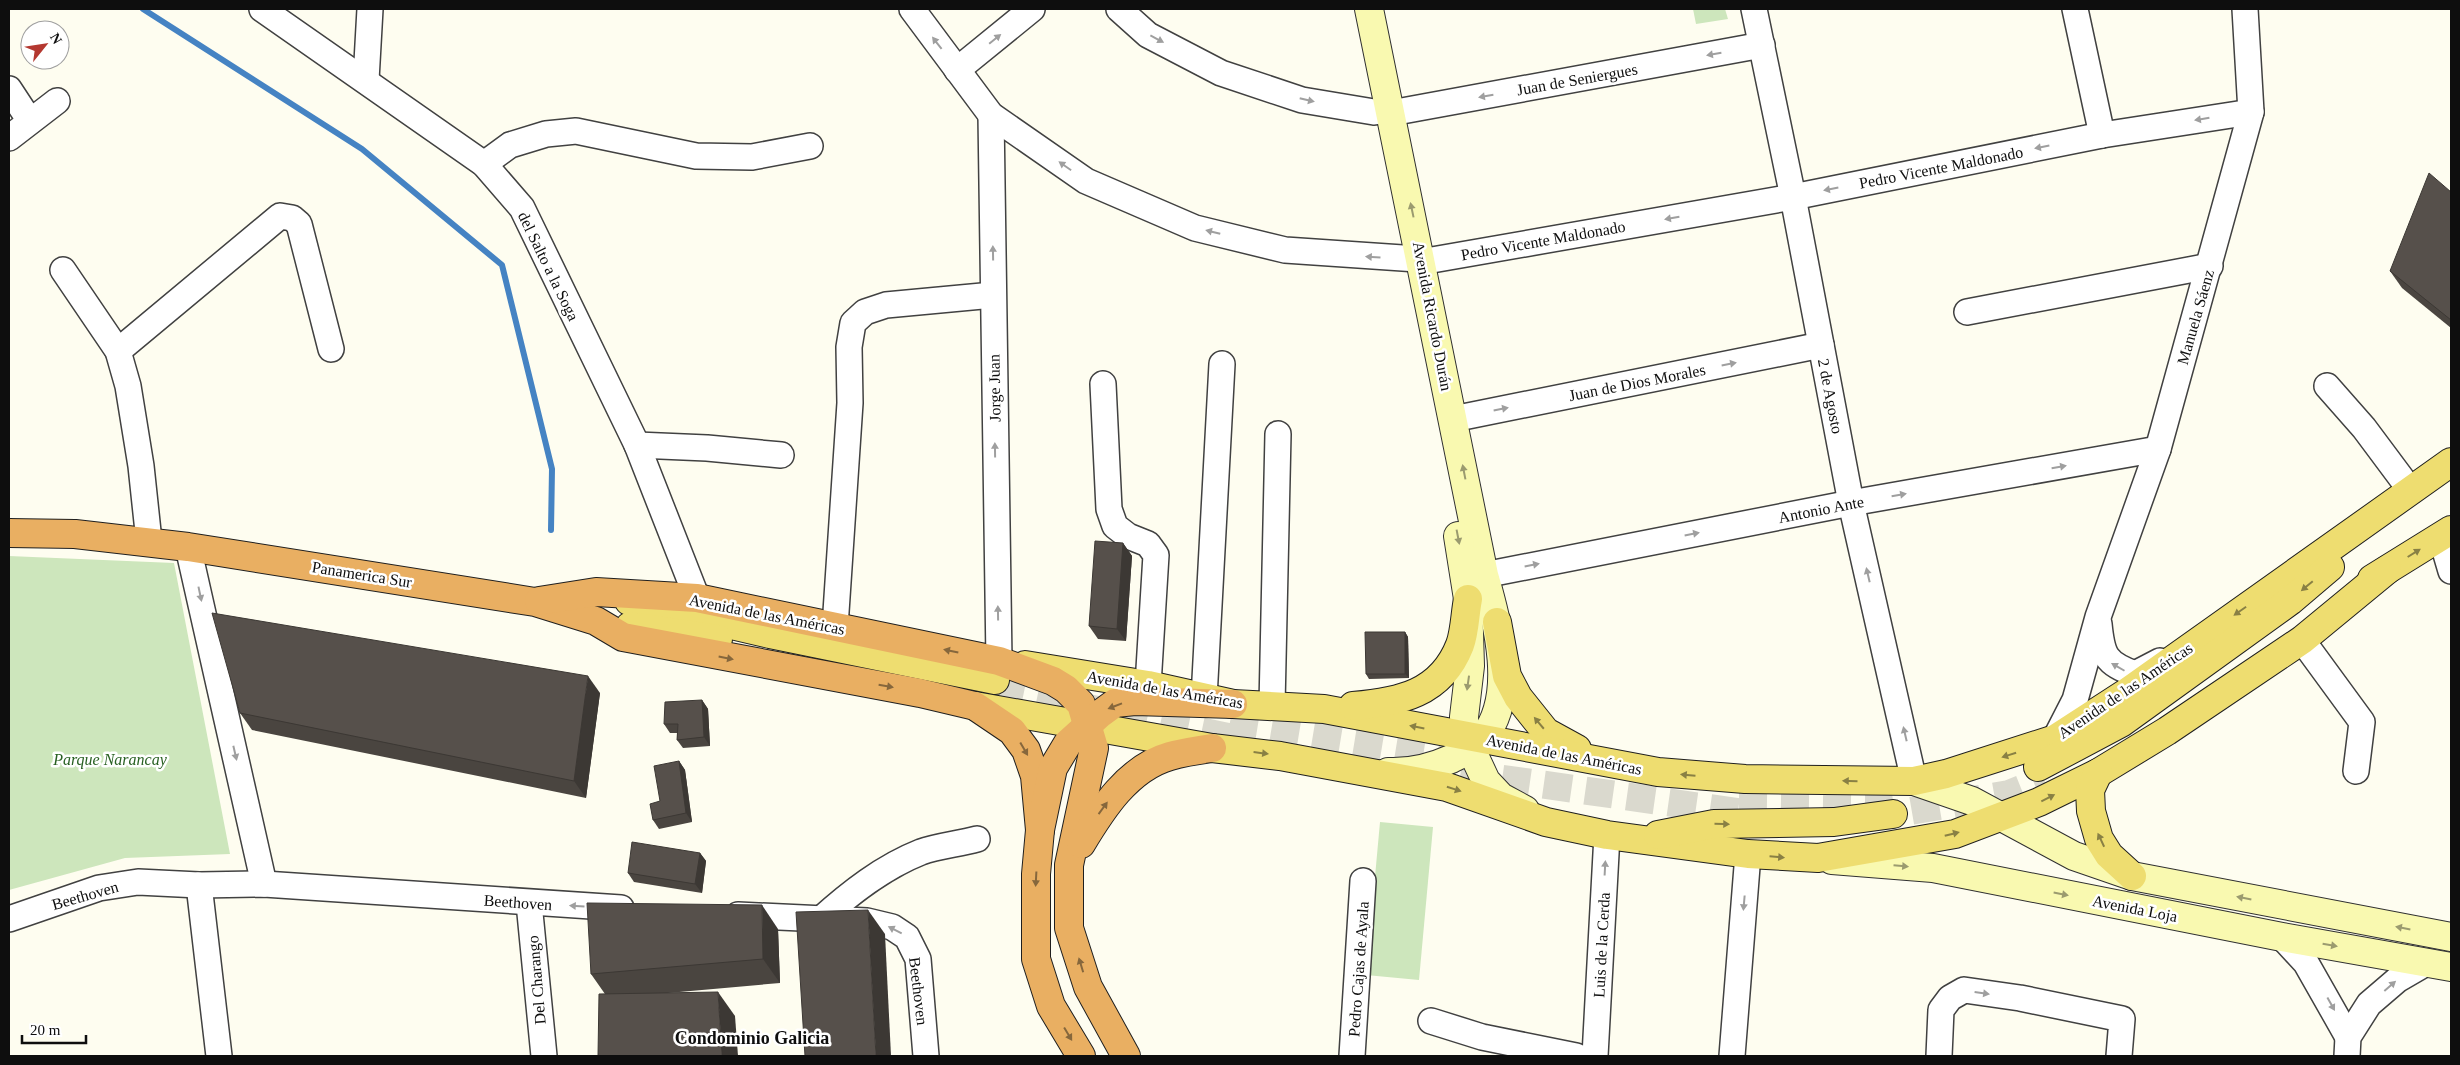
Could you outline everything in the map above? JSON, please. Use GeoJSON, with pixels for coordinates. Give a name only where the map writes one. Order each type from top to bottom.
{"type":"FeatureCollection","features":[{"type":"Feature","properties":{"kind":"highway"},"geometry":{"type":"LineString","coordinates":[[9,533],[75,534],[149,541]]}},
{"type":"Feature","properties":{"kind":"highway","name":"Panamerica Sur"},"geometry":{"type":"LineString","coordinates":[[149,541],[535,602]]}},
{"type":"Feature","properties":{"kind":"highway","name":"Avenida de las Américas"},"geometry":{"type":"LineString","coordinates":[[535,602],[596,592],[696,598],[835,626],[991,684]]}},
{"type":"Feature","properties":{"kind":"highway","name":"Avenida de las Américas"},"geometry":{"type":"LineString","coordinates":[[535,602],[596,621],[623,637],[920,693],[991,684]]}},
{"type":"Feature","properties":{"kind":"highway"},"geometry":{"type":"LineString","coordinates":[[1040,830],[1035,776],[1026,750],[1012,731],[991,684],[1053,681],[1081,704],[1089,725],[1094,752],[1069,865],[1069,928],[1088,987],[1126,1056]]}},
{"type":"Feature","properties":{"kind":"highway"},"geometry":{"type":"LineString","coordinates":[[1081,1056],[1051,1006],[1036,959],[1035,905],[1040,830],[1053,768],[1068,743],[1100,714],[1115,704],[1135,701],[1233,704]]}},
{"type":"Feature","properties":{"kind":"highway"},"geometry":{"type":"LineString","coordinates":[[1069,865],[1104,805],[1142,769],[1169,756],[1212,748]]}},
{"type":"Feature","properties":{"kind":"main road","name":"Avenida de las Américas"},"geometry":{"type":"LineString","coordinates":[[991,684],[1148,685],[1233,704],[1324,709],[1473,742],[1594,758],[1658,772],[1745,779],[1914,781],[1955,772],[2055,739],[2126,694],[2193,644],[2451,463]]}},
{"type":"Feature","properties":{"kind":"main road","name":"Avenida de las Américas"},"geometry":{"type":"LineString","coordinates":[[2446,533],[2207,683],[2125,738],[2041,773],[2121,723],[2290,601],[2451,463]]}},
{"type":"Feature","properties":{"kind":"main road","name":"Avenida de las Américas"},"geometry":{"type":"LineString","coordinates":[[596,592],[635,603],[991,684],[1089,725],[1212,748],[1280,756],[1447,787],[1546,822],[1607,835],[1748,854],[1818,858],[1955,834],[2039,802],[2098,773],[2167,731],[2302,640],[2387,570]]}},
{"type":"Feature","properties":{"kind":"main road"},"geometry":{"type":"LineString","coordinates":[[1324,709],[1386,703],[1415,695],[1443,674],[1460,645],[1468,599]]}},
{"type":"Feature","properties":{"kind":"main road"},"geometry":{"type":"LineString","coordinates":[[1497,622],[1507,676],[1518,697],[1546,732],[1594,758]]}},
{"type":"Feature","properties":{"kind":"main road"},"geometry":{"type":"LineString","coordinates":[[2098,773],[2090,790],[2091,811],[2099,838],[2109,855],[2132,876]]}},
{"type":"Feature","properties":{"kind":"main road"},"geometry":{"type":"LineString","coordinates":[[1640,839],[1714,824],[1834,822],[1893,814]]}},
{"type":"Feature","properties":{"kind":"street","name":"del Salto a la Soga"},"geometry":{"type":"LineString","coordinates":[[262,9],[484,164],[522,208],[637,445],[696,598]]}},
{"type":"Feature","properties":{"kind":"street"},"geometry":{"type":"LineString","coordinates":[[366,80],[370,9]]}},
{"type":"Feature","properties":{"kind":"street","name":"Pedro Vicente Maldonado"},"geometry":{"type":"LineString","coordinates":[[912,9],[991,115],[1086,181],[1195,228],[1286,250],[1412,259],[1793,197],[2102,135],[2250,112]]}},
{"type":"Feature","properties":{"kind":"street"},"geometry":{"type":"LineString","coordinates":[[957,70],[1032,9]]}},
{"type":"Feature","properties":{"kind":"street","name":"Juan de Seniergues"},"geometry":{"type":"LineString","coordinates":[[1119,9],[1148,34],[1221,73],[1302,100],[1383,113],[1762,45]]}},
{"type":"Feature","properties":{"kind":"street","name":"Avenida Ricardo Durán"},"geometry":{"type":"LineString","coordinates":[[1353,9],[1383,113]]}},
{"type":"Feature","properties":{"kind":"street","name":"Avenida Ricardo Durán"},"geometry":{"type":"LineString","coordinates":[[1369,9],[1383,113],[1412,259],[1463,561],[1468,599],[1470,666],[1464,717],[1473,742],[1495,718],[1502,691],[1497,622],[1484,575],[1453,419],[1412,259]]}},
{"type":"Feature","properties":{"kind":"street","name":"2 de Agosto"},"geometry":{"type":"LineString","coordinates":[[1754,9],[1793,197],[1851,503],[1914,781]]}},
{"type":"Feature","properties":{"kind":"street"},"geometry":{"type":"LineString","coordinates":[[2076,9],[2102,135]]}},
{"type":"Feature","properties":{"kind":"street","name":"Manuela Sáenz"},"geometry":{"type":"LineString","coordinates":[[2055,739],[2075,700],[2098,617],[2158,449],[2210,266],[2250,112],[2245,9]]}},
{"type":"Feature","properties":{"kind":"street"},"geometry":{"type":"LineString","coordinates":[[9,90],[30,121]]}},
{"type":"Feature","properties":{"kind":"street"},"geometry":{"type":"LineString","coordinates":[[9,138],[57,101]]}},
{"type":"Feature","properties":{"kind":"street","name":"Jorge Juan"},"geometry":{"type":"LineString","coordinates":[[991,115],[993,295],[991,684]]}},
{"type":"Feature","properties":{"kind":"street"},"geometry":{"type":"LineString","coordinates":[[484,164],[510,145],[546,134],[576,131],[696,156],[752,157],[810,146]]}},
{"type":"Feature","properties":{"kind":"street"},"geometry":{"type":"LineString","coordinates":[[118,351],[280,216],[292,218],[299,224],[330,349]]}},
{"type":"Feature","properties":{"kind":"street"},"geometry":{"type":"LineString","coordinates":[[1967,312],[2210,266]]}},
{"type":"Feature","properties":{"kind":"street"},"geometry":{"type":"LineString","coordinates":[[63,270],[118,351],[128,386],[141,466],[149,541]]}},
{"type":"Feature","properties":{"kind":"street"},"geometry":{"type":"LineString","coordinates":[[835,626],[850,403],[849,348],[853,323],[865,312],[886,306],[993,295]]}},
{"type":"Feature","properties":{"kind":"street","name":"Juan de Dios Morales"},"geometry":{"type":"LineString","coordinates":[[1453,419],[1821,345]]}},
{"type":"Feature","properties":{"kind":"street"},"geometry":{"type":"LineString","coordinates":[[1204,698],[1222,364]]}},
{"type":"Feature","properties":{"kind":"street"},"geometry":{"type":"LineString","coordinates":[[1102,384],[1109,509],[1114,526],[1128,536],[1148,544],[1156,555],[1157,569],[1148,685]]}},
{"type":"Feature","properties":{"kind":"street"},"geometry":{"type":"LineString","coordinates":[[2327,386],[2364,428],[2410,490]]}},
{"type":"Feature","properties":{"kind":"street"},"geometry":{"type":"LineString","coordinates":[[1272,705],[1278,434]]}},
{"type":"Feature","properties":{"kind":"street"},"geometry":{"type":"LineString","coordinates":[[637,445],[707,448],[782,455]]}},
{"type":"Feature","properties":{"kind":"street","name":"Antonio Ante"},"geometry":{"type":"LineString","coordinates":[[1484,575],[1851,503],[2158,449]]}},
{"type":"Feature","properties":{"kind":"street"},"geometry":{"type":"LineString","coordinates":[[2446,533],[2451,571]]}},
{"type":"Feature","properties":{"kind":"street"},"geometry":{"type":"LineString","coordinates":[[188,546],[264,884]]}},
{"type":"Feature","properties":{"kind":"street","name":"Manuela Sáenz"},"geometry":{"type":"LineString","coordinates":[[2098,617],[2102,650],[2114,666],[2135,674],[2193,644]]}},
{"type":"Feature","properties":{"kind":"street"},"geometry":{"type":"LineString","coordinates":[[2302,640],[2362,722],[2356,771]]}},
{"type":"Feature","properties":{"kind":"street"},"geometry":{"type":"LineString","coordinates":[[1354,770],[1396,772],[1432,768],[1473,742],[1486,781],[1501,797],[1546,822]]}},
{"type":"Feature","properties":{"kind":"street","name":"Avenida Loja"},"geometry":{"type":"LineString","coordinates":[[1914,781],[1972,801],[2003,816],[2074,856],[2132,876],[2451,938]]}},
{"type":"Feature","properties":{"kind":"street","name":"Luis de la Cerda"},"geometry":{"type":"LineString","coordinates":[[1595,1056],[1607,835]]}},
{"type":"Feature","properties":{"kind":"street"},"geometry":{"type":"LineString","coordinates":[[820,920],[845,898],[884,871],[922,852],[977,840]]}},
{"type":"Feature","properties":{"kind":"street"},"geometry":{"type":"LineString","coordinates":[[1732,1056],[1748,854]]}},
{"type":"Feature","properties":{"kind":"street","name":"Avenida Loja"},"geometry":{"type":"LineString","coordinates":[[1818,858],[1933,868],[2282,937],[2440,965]]}},
{"type":"Feature","properties":{"kind":"street","name":"Pedro Cajas de Ayala"},"geometry":{"type":"LineString","coordinates":[[1352,1056],[1363,881]]}},
{"type":"Feature","properties":{"kind":"street","name":"Beethoven"},"geometry":{"type":"LineString","coordinates":[[9,919],[75,896],[117,884],[138,882],[199,885],[264,884],[645,910]]}},
{"type":"Feature","properties":{"kind":"street"},"geometry":{"type":"LineString","coordinates":[[199,885],[219,1056]]}},
{"type":"Feature","properties":{"kind":"street","name":"Del Charango"},"geometry":{"type":"LineString","coordinates":[[529,903],[544,1056]]}},
{"type":"Feature","properties":{"kind":"street","name":"Beethoven"},"geometry":{"type":"LineString","coordinates":[[711,914],[867,921],[892,928],[907,937],[918,959],[926,1056]]}},
{"type":"Feature","properties":{"kind":"street"},"geometry":{"type":"LineString","coordinates":[[2282,937],[2306,963],[2347,1046]]}},
{"type":"Feature","properties":{"kind":"street"},"geometry":{"type":"LineString","coordinates":[[2347,1046],[2369,1004],[2397,980],[2440,965]]}},
{"type":"Feature","properties":{"kind":"street"},"geometry":{"type":"LineString","coordinates":[[1939,1056],[1941,1010],[1950,998],[1964,990],[2020,998],[2122,1019],[2119,1056]]}},
{"type":"Feature","properties":{"kind":"street"},"geometry":{"type":"LineString","coordinates":[[1431,1021],[1481,1047],[1576,1056]]}},
{"type":"Feature","properties":{"kind":"green space"},"geometry":{"type":"Polygon","coordinates":[[[1693,9],[1725,9],[1728,19],[1696,24],[1693,9]]]}},
{"type":"Feature","properties":{"kind":"green space","name":"Parque Narancay"},"geometry":{"type":"Polygon","coordinates":[[[9,556],[174,563],[230,854],[125,858],[9,890],[9,556]]]}},
{"type":"Feature","properties":{"kind":"green space"},"geometry":{"type":"Polygon","coordinates":[[[1380,822],[1433,827],[1419,980],[1366,975],[1380,822]]]}},
{"type":"Feature","properties":{"kind":"building"},"geometry":{"type":"Polygon","coordinates":[[[2429,173],[2451,192],[2451,320],[2390,271],[2429,173]]]}},
{"type":"Feature","properties":{"kind":"building"},"geometry":{"type":"Polygon","coordinates":[[[1095,541],[1123,543],[1117,629],[1089,626],[1095,541]]]}},
{"type":"Feature","properties":{"kind":"building"},"geometry":{"type":"Polygon","coordinates":[[[212,613],[588,676],[574,781],[240,713],[212,613]]]}},
{"type":"Feature","properties":{"kind":"building"},"geometry":{"type":"Polygon","coordinates":[[[1365,632],[1405,632],[1405,674],[1366,674],[1365,632]]]}},
{"type":"Feature","properties":{"kind":"building"},"geometry":{"type":"Polygon","coordinates":[[[702,700],[704,737],[677,740],[678,724],[664,724],[665,702],[702,700]]]}},
{"type":"Feature","properties":{"kind":"building"},"geometry":{"type":"Polygon","coordinates":[[[679,761],[686,813],[653,820],[650,804],[660,801],[654,766],[679,761]]]}},
{"type":"Feature","properties":{"kind":"building"},"geometry":{"type":"Polygon","coordinates":[[[632,842],[700,853],[695,884],[628,873],[632,842]]]}},
{"type":"Feature","properties":{"kind":"building"},"geometry":{"type":"Polygon","coordinates":[[[587,903],[762,905],[763,959],[591,974],[587,903]]]}},
{"type":"Feature","properties":{"kind":"building"},"geometry":{"type":"Polygon","coordinates":[[[868,910],[876,1056],[805,1056],[796,912],[868,910]]]}},
{"type":"Feature","properties":{"kind":"building"},"geometry":{"type":"Polygon","coordinates":[[[718,992],[722,1056],[598,1056],[599,994],[718,992]]]}},
{"type":"Feature","properties":{"kind":"waterway"},"geometry":{"type":"LineString","coordinates":[[143,9],[362,149],[502,265],[552,469],[551,530]]}},
{"type":"Feature","properties":{"kind":"tunnel"},"geometry":{"type":"LineString","coordinates":[[996,689],[1252,742]]}},
{"type":"Feature","properties":{"kind":"tunnel"},"geometry":{"type":"LineString","coordinates":[[1230,722],[1444,757]]}},
{"type":"Feature","properties":{"kind":"tunnel"},"geometry":{"type":"LineString","coordinates":[[1419,767],[1744,813],[1760,813]]}},
{"type":"Feature","properties":{"kind":"tunnel"},"geometry":{"type":"LineString","coordinates":[[1870,814],[1893,814],[2009,794],[2044,780]]}},
{"type":"Feature","properties":{"kind":"tunnel"},"geometry":{"type":"LineString","coordinates":[[1739,800],[1870,802],[1893,799]]}},
{"type":"Feature","properties":{"kind":"district","name":"Condominio Galicia"},"geometry":{"type":"Point","coordinates":[752,1038]}}]}
